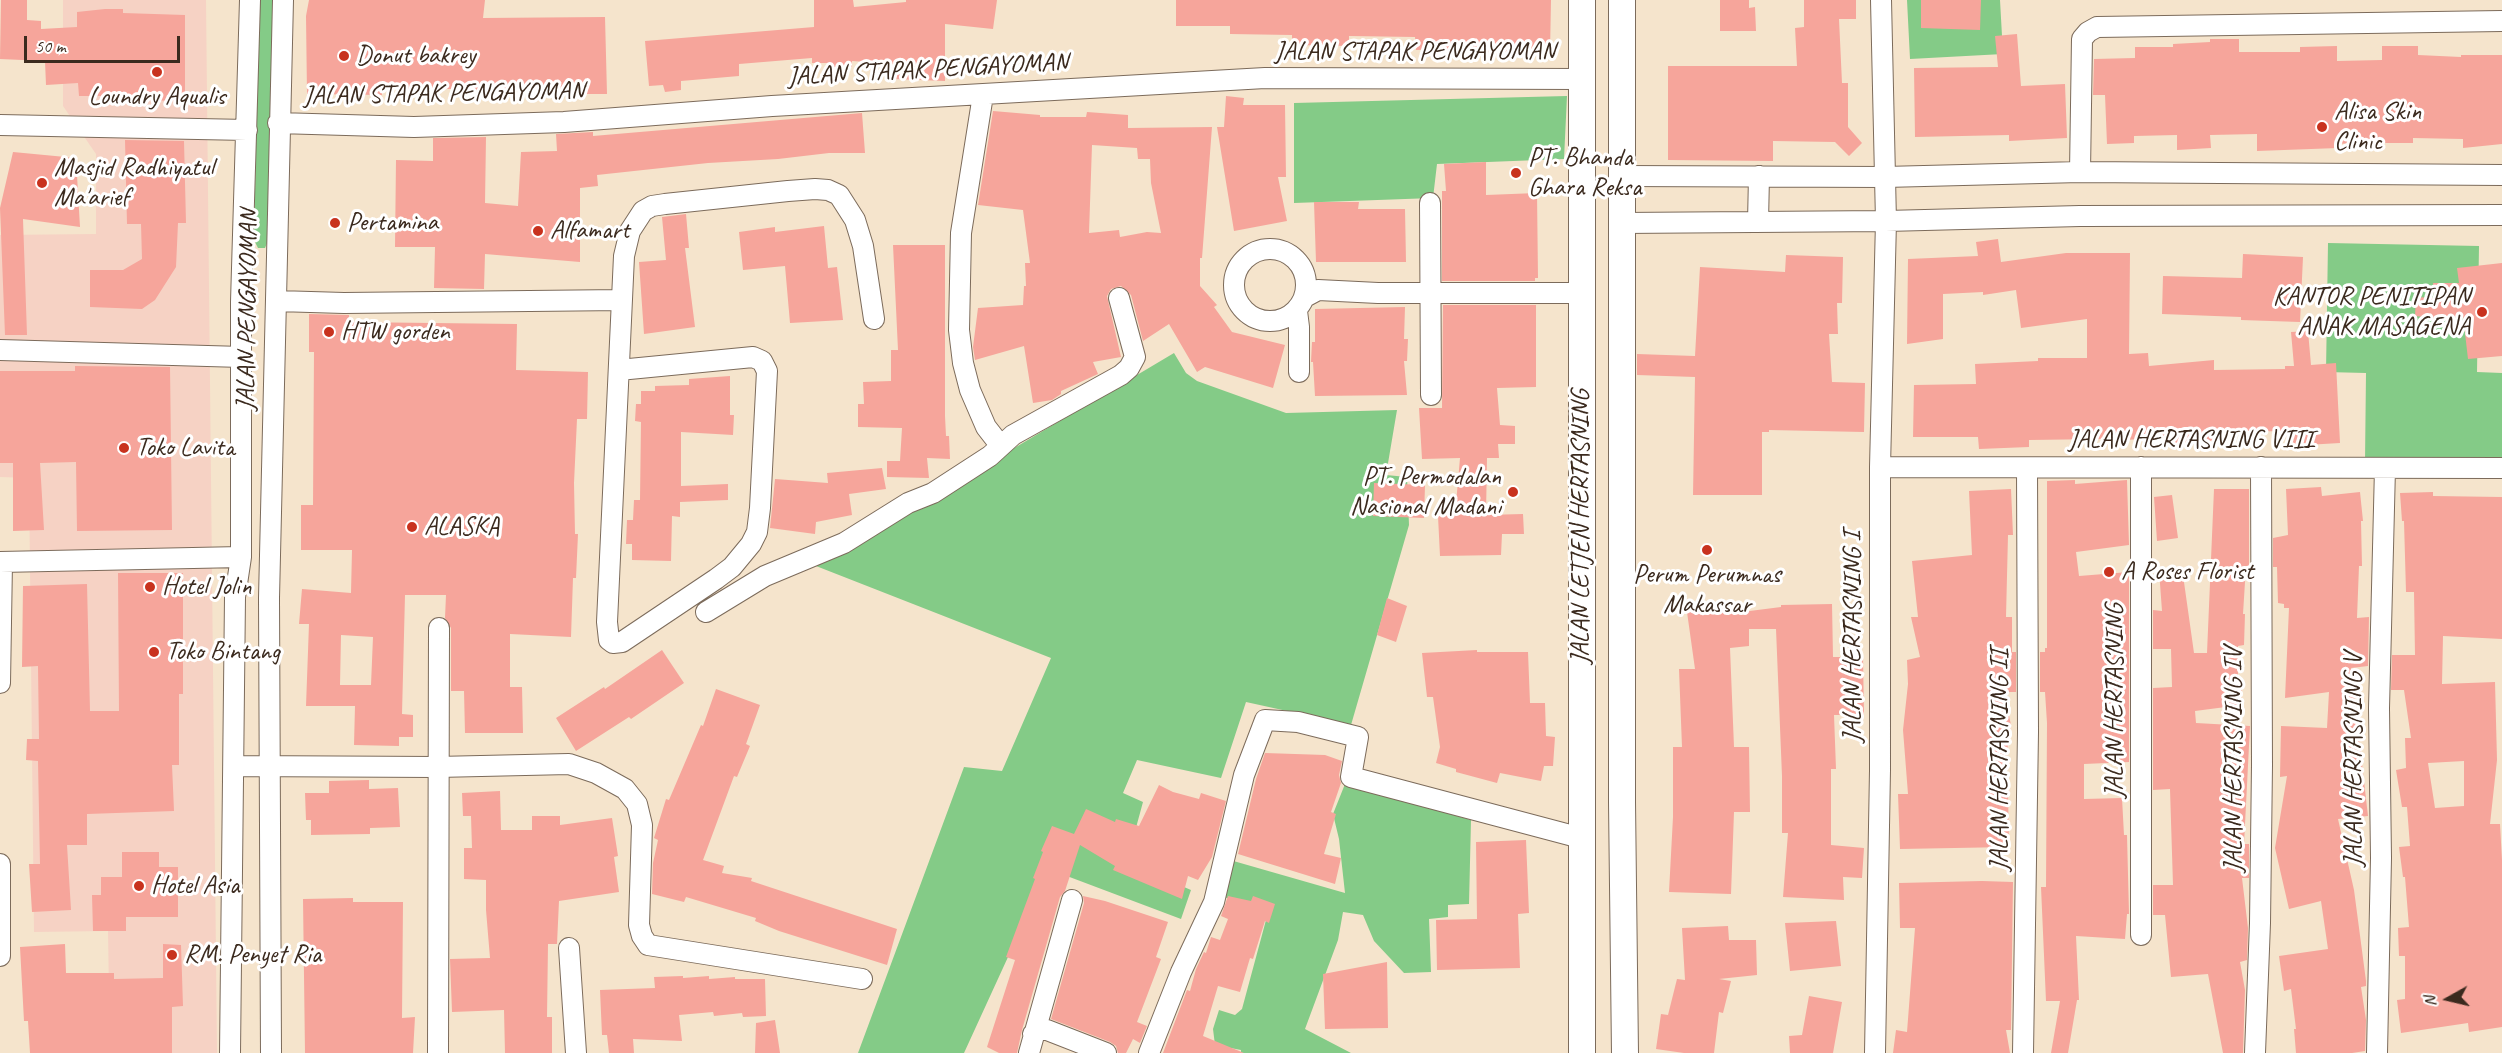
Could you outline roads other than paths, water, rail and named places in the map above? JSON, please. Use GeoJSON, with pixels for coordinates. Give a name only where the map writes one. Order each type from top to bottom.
{"type":"FeatureCollection","features":[{"type":"Feature","properties":{"kind":"main road","name":"JALAN LETJEN HERTASNING"},"geometry":{"type":"LineString","coordinates":[[1582,0],[1582,1053]]}},
{"type":"Feature","properties":{"kind":"main road","name":"JALAN LETJEN HERTASNING"},"geometry":{"type":"LineString","coordinates":[[1622,0],[1622,802],[1625,1053]]}},
{"type":"Feature","properties":{"kind":"main road"},"geometry":{"type":"LineString","coordinates":[[1583,544],[1623,542]]}},
{"type":"Feature","properties":{"kind":"street","name":"JALAN PENGAYOMAN"},"geometry":{"type":"LineString","coordinates":[[230,1053],[235,597],[241,556],[242,357],[250,0]]}},
{"type":"Feature","properties":{"kind":"street","name":"JALAN PENGAYOMAN"},"geometry":{"type":"LineString","coordinates":[[271,1053],[269,598],[278,301],[279,123],[283,0]]}},
{"type":"Feature","properties":{"kind":"street","name":"JALAN HERTASNING I"},"geometry":{"type":"LineString","coordinates":[[1875,1053],[1880,770],[1880,467],[1886,221],[1881,0]]}},
{"type":"Feature","properties":{"kind":"street"},"geometry":{"type":"LineString","coordinates":[[2080,172],[2082,39],[2097,27],[2502,21]]}},
{"type":"Feature","properties":{"kind":"street","name":"JALAN STAPAK PENGAYOMAN"},"geometry":{"type":"LineString","coordinates":[[279,123],[379,127],[505,124],[878,99],[1265,78],[1581,79]]}},
{"type":"Feature","properties":{"kind":"street"},"geometry":{"type":"LineString","coordinates":[[983,95],[961,233],[959,330],[963,363],[970,390],[986,427],[1000,445]]}},
{"type":"Feature","properties":{"kind":"street"},"geometry":{"type":"LineString","coordinates":[[0,125],[247,130]]}},
{"type":"Feature","properties":{"kind":"street"},"geometry":{"type":"LineString","coordinates":[[1622,176],[1885,177],[2080,172],[2502,175]]}},
{"type":"Feature","properties":{"kind":"street"},"geometry":{"type":"LineString","coordinates":[[1758,222],[1759,176]]}},
{"type":"Feature","properties":{"kind":"street"},"geometry":{"type":"LineString","coordinates":[[619,370],[753,357],[762,361],[767,371],[760,508],[757,532],[752,544],[732,567],[622,642],[613,643],[609,640],[607,622],[624,256],[630,231],[643,211],[652,206],[814,189],[828,190],[839,195],[855,220],[863,246],[874,319]]}},
{"type":"Feature","properties":{"kind":"street"},"geometry":{"type":"LineString","coordinates":[[1430,203],[1431,395]]}},
{"type":"Feature","properties":{"kind":"street"},"geometry":{"type":"LineString","coordinates":[[1622,223],[1886,221],[2080,216],[2502,215]]}},
{"type":"Feature","properties":{"kind":"street"},"geometry":{"type":"LineString","coordinates":[[1299,372],[1301,304],[1318,290],[1581,293]]}},
{"type":"Feature","properties":{"kind":"street"},"geometry":{"type":"LineString","coordinates":[[706,612],[765,576],[844,543],[908,503],[933,493],[990,456],[1013,435],[1129,368],[1134,357],[1134,348],[1119,298]]}},
{"type":"Feature","properties":{"kind":"street"},"geometry":{"type":"LineString","coordinates":[[278,301],[344,303],[622,300]]}},
{"type":"Feature","properties":{"kind":"street"},"geometry":{"type":"LineString","coordinates":[[0,350],[242,357]]}},
{"type":"Feature","properties":{"kind":"street","name":"JALAN HERTASNING VIII"},"geometry":{"type":"LineString","coordinates":[[1880,467],[2502,468]]}},
{"type":"Feature","properties":{"kind":"street","name":"JALAN HERTASNING"},"geometry":{"type":"LineString","coordinates":[[2141,467],[2141,935]]}},
{"type":"Feature","properties":{"kind":"street","name":"JALAN HERTASNING IV"},"geometry":{"type":"LineString","coordinates":[[2255,1053],[2260,923],[2262,765],[2260,467]]}},
{"type":"Feature","properties":{"kind":"street","name":"JALAN HERTASNING II"},"geometry":{"type":"LineString","coordinates":[[2023,1053],[2028,732],[2027,468]]}},
{"type":"Feature","properties":{"kind":"street","name":"JALAN HERTASNING V"},"geometry":{"type":"LineString","coordinates":[[2377,1053],[2381,858],[2379,708],[2385,468]]}},
{"type":"Feature","properties":{"kind":"street"},"geometry":{"type":"LineString","coordinates":[[0,683],[1,562],[241,556]]}},
{"type":"Feature","properties":{"kind":"street"},"geometry":{"type":"LineString","coordinates":[[438,1053],[439,628]]}},
{"type":"Feature","properties":{"kind":"street"},"geometry":{"type":"LineString","coordinates":[[1149,1053],[1181,972],[1214,902],[1244,775],[1265,720],[1298,722],[1358,737],[1351,777],[1581,838]]}},
{"type":"Feature","properties":{"kind":"street"},"geometry":{"type":"LineString","coordinates":[[234,766],[437,767],[569,764],[596,773],[625,789],[637,804],[642,825],[639,925],[648,945],[862,979]]}},
{"type":"Feature","properties":{"kind":"street"},"geometry":{"type":"LineString","coordinates":[[0,864],[0,957]]}},
{"type":"Feature","properties":{"kind":"street"},"geometry":{"type":"LineString","coordinates":[[1031,1043],[1071,900]]}},
{"type":"Feature","properties":{"kind":"street"},"geometry":{"type":"LineString","coordinates":[[568,948],[576,1053]]}},
{"type":"Feature","properties":{"kind":"street"},"geometry":{"type":"LineString","coordinates":[[1031,1043],[1038,1030],[1047,1030],[1106,1053]]}},
{"type":"Feature","properties":{"kind":"place","name":"Donut bakrey"},"geometry":{"type":"Point","coordinates":[344,56]}},
{"type":"Feature","properties":{"kind":"place","name":"Loundry Aqualis"},"geometry":{"type":"Point","coordinates":[157,72]}},
{"type":"Feature","properties":{"kind":"place","name":"Alisa Skin Clinic"},"geometry":{"type":"Point","coordinates":[2322,127]}},
{"type":"Feature","properties":{"kind":"place","name":"PT. Bhanda Ghara Reksa"},"geometry":{"type":"Point","coordinates":[1516,173]}},
{"type":"Feature","properties":{"kind":"place","name":"Masjid Radhiyatul Ma'arief"},"geometry":{"type":"Point","coordinates":[42,183]}},
{"type":"Feature","properties":{"kind":"place","name":"Pertamina"},"geometry":{"type":"Point","coordinates":[335,223]}},
{"type":"Feature","properties":{"kind":"place","name":"Alfamart"},"geometry":{"type":"Point","coordinates":[538,231]}},
{"type":"Feature","properties":{"kind":"place","name":"KANTOR PENITIPAN ANAK MASAGENA"},"geometry":{"type":"Point","coordinates":[2482,312]}},
{"type":"Feature","properties":{"kind":"place","name":"HTW gorden"},"geometry":{"type":"Point","coordinates":[329,332]}},
{"type":"Feature","properties":{"kind":"place","name":"Toko Lavita"},"geometry":{"type":"Point","coordinates":[124,448]}},
{"type":"Feature","properties":{"kind":"place","name":"PT. Permodalan Nasional Madani"},"geometry":{"type":"Point","coordinates":[1513,492]}},
{"type":"Feature","properties":{"kind":"place","name":"ALASKA"},"geometry":{"type":"Point","coordinates":[412,527]}},
{"type":"Feature","properties":{"kind":"place","name":"Perum Perumnas Makassar"},"geometry":{"type":"Point","coordinates":[1707,550]}},
{"type":"Feature","properties":{"kind":"place","name":"A Roses Florist"},"geometry":{"type":"Point","coordinates":[2109,572]}},
{"type":"Feature","properties":{"kind":"place","name":"Hotel Jolin"},"geometry":{"type":"Point","coordinates":[150,587]}},
{"type":"Feature","properties":{"kind":"place","name":"Toko Bintang"},"geometry":{"type":"Point","coordinates":[154,652]}},
{"type":"Feature","properties":{"kind":"place","name":"Hotel Asia"},"geometry":{"type":"Point","coordinates":[139,886]}},
{"type":"Feature","properties":{"kind":"place","name":"RM. Penyet Ria"},"geometry":{"type":"Point","coordinates":[172,955]}}]}
